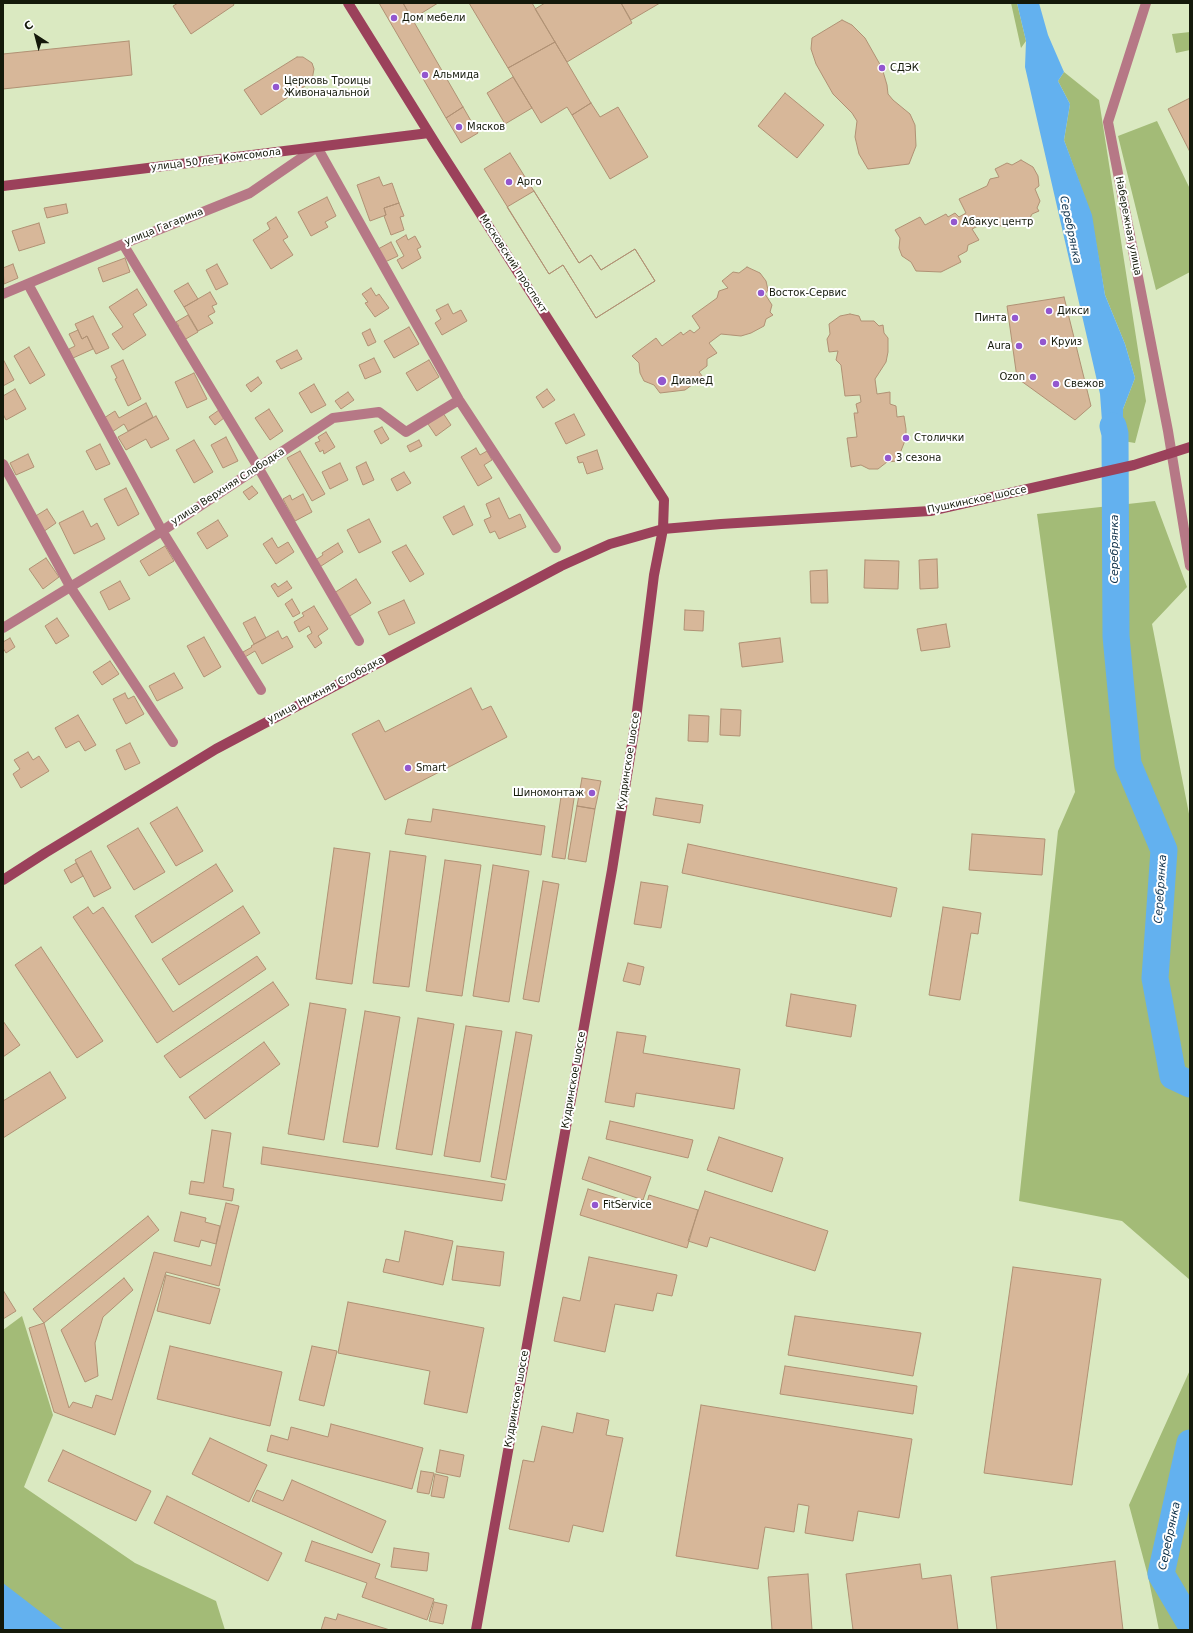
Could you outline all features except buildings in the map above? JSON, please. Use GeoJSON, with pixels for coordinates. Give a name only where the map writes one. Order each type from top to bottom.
{"type":"FeatureCollection","features":[{"type":"Feature","properties":{"kind":"main road","name":"Московский проспект"},"geometry":{"type":"LineString","coordinates":[[348,3],[429,133],[664,500],[663,529]]}},
{"type":"Feature","properties":{"kind":"main road","name":"улица 50 лет Комсомола"},"geometry":{"type":"LineString","coordinates":[[3,186],[429,133]]}},
{"type":"Feature","properties":{"kind":"main road","name":"Пушкинское шоссе"},"geometry":{"type":"LineString","coordinates":[[663,529],[930,511],[1134,465],[1190,447]]}},
{"type":"Feature","properties":{"kind":"main road","name":"улица Нижняя Слободка"},"geometry":{"type":"LineString","coordinates":[[3,880],[216,748],[561,566],[619,541],[663,529]]}},
{"type":"Feature","properties":{"kind":"main road","name":"Кудринское шоссе"},"geometry":{"type":"LineString","coordinates":[[476,1630],[612,870],[636,719],[654,575],[663,529]]}},
{"type":"Feature","properties":{"kind":"street","name":"Набережная улица"},"geometry":{"type":"LineString","coordinates":[[1146,3],[1108,122],[1172,453],[1190,566]]}},
{"type":"Feature","properties":{"kind":"street","name":"улица Гагарина"},"geometry":{"type":"LineString","coordinates":[[3,294],[250,193],[317,147]]}},
{"type":"Feature","properties":{"kind":"street"},"geometry":{"type":"LineString","coordinates":[[317,147],[459,400],[556,548]]}},
{"type":"Feature","properties":{"kind":"street"},"geometry":{"type":"LineString","coordinates":[[123,244],[258,467],[359,641]]}},
{"type":"Feature","properties":{"kind":"street"},"geometry":{"type":"LineString","coordinates":[[28,284],[162,531],[261,690]]}},
{"type":"Feature","properties":{"kind":"street","name":"улица Верхняя Слободка"},"geometry":{"type":"LineString","coordinates":[[3,628],[71,588],[162,531],[333,418],[378,412],[406,432],[459,400]]}},
{"type":"Feature","properties":{"kind":"street"},"geometry":{"type":"LineString","coordinates":[[3,464],[71,588],[173,742]]}},
{"type":"Feature","properties":{"kind":"green space"},"geometry":{"type":"Polygon","coordinates":[[[1011,3],[1017,3],[1026,41],[1021,48],[1011,3]]]}},
{"type":"Feature","properties":{"kind":"green space"},"geometry":{"type":"Polygon","coordinates":[[[1190,32],[1190,50],[1176,53],[1172,34],[1190,32]]]}},
{"type":"Feature","properties":{"kind":"green space"},"geometry":{"type":"Polygon","coordinates":[[[1064,72],[1099,100],[1146,401],[1135,443],[1123,441],[1123,409],[1135,378],[1125,344],[1105,295],[1091,215],[1064,140],[1070,104],[1058,81],[1064,72]]]}},
{"type":"Feature","properties":{"kind":"green space"},"geometry":{"type":"Polygon","coordinates":[[[1157,121],[1190,189],[1190,272],[1156,290],[1118,136],[1157,121]]]}},
{"type":"Feature","properties":{"kind":"green space"},"geometry":{"type":"Polygon","coordinates":[[[1155,501],[1187,587],[1152,624],[1190,819],[1190,1280],[1122,1221],[1019,1201],[1058,831],[1075,792],[1037,514],[1155,501]]]}},
{"type":"Feature","properties":{"kind":"green space"},"geometry":{"type":"Polygon","coordinates":[[[22,1316],[53,1415],[24,1487],[135,1563],[216,1601],[225,1630],[3,1630],[3,1330],[22,1316]]]}},
{"type":"Feature","properties":{"kind":"green space"},"geometry":{"type":"Polygon","coordinates":[[[1190,1370],[1190,1630],[1159,1630],[1148,1576],[1129,1505],[1190,1370]]]}},
{"type":"Feature","properties":{"kind":"water"},"geometry":{"type":"Polygon","coordinates":[[[1017,3],[1039,3],[1048,35],[1064,72],[1058,81],[1070,104],[1064,140],[1092,215],[1105,295],[1125,344],[1135,378],[1123,409],[1123,441],[1127,463],[1105,462],[1100,394],[1025,67],[1026,41],[1017,3]]]}},
{"type":"Feature","properties":{"kind":"water"},"geometry":{"type":"Polygon","coordinates":[[[3,1583],[64,1630],[3,1630],[3,1583]]]}},
{"type":"Feature","properties":{"kind":"waterway","name":"Серебрянка"},"geometry":{"type":"LineString","coordinates":[[1113,426],[1115,434],[1116,636],[1128,764],[1164,850],[1155,978],[1173,1076],[1190,1084]]}},
{"type":"Feature","properties":{"kind":"waterway","name":"Серебрянка"},"geometry":{"type":"LineString","coordinates":[[1190,1443],[1161,1574],[1190,1623]]}},
{"type":"Feature","properties":{"kind":"place","name":"Дом мебели"},"geometry":{"type":"Point","coordinates":[394,18]}},
{"type":"Feature","properties":{"kind":"place","name":"СДЭК"},"geometry":{"type":"Point","coordinates":[882,68]}},
{"type":"Feature","properties":{"kind":"place","name":"Альмида"},"geometry":{"type":"Point","coordinates":[425,75]}},
{"type":"Feature","properties":{"kind":"place","name":"Церковь Троицы Живоначальной"},"geometry":{"type":"Point","coordinates":[276,87]}},
{"type":"Feature","properties":{"kind":"place","name":"Мясков"},"geometry":{"type":"Point","coordinates":[459,127]}},
{"type":"Feature","properties":{"kind":"place","name":"Арго"},"geometry":{"type":"Point","coordinates":[509,182]}},
{"type":"Feature","properties":{"kind":"place","name":"Абакус центр"},"geometry":{"type":"Point","coordinates":[954,222]}},
{"type":"Feature","properties":{"kind":"place","name":"Восток-Сервис"},"geometry":{"type":"Point","coordinates":[761,293]}},
{"type":"Feature","properties":{"kind":"place","name":"Дикси"},"geometry":{"type":"Point","coordinates":[1049,311]}},
{"type":"Feature","properties":{"kind":"place","name":"Пинта"},"geometry":{"type":"Point","coordinates":[1015,318]}},
{"type":"Feature","properties":{"kind":"place","name":"Круиз"},"geometry":{"type":"Point","coordinates":[1043,342]}},
{"type":"Feature","properties":{"kind":"place","name":"Aura"},"geometry":{"type":"Point","coordinates":[1019,346]}},
{"type":"Feature","properties":{"kind":"place","name":"Ozon"},"geometry":{"type":"Point","coordinates":[1033,377]}},
{"type":"Feature","properties":{"kind":"place","name":"ДиамеД"},"geometry":{"type":"Point","coordinates":[662,381]}},
{"type":"Feature","properties":{"kind":"place","name":"Свежов"},"geometry":{"type":"Point","coordinates":[1056,384]}},
{"type":"Feature","properties":{"kind":"place","name":"Столички"},"geometry":{"type":"Point","coordinates":[906,438]}},
{"type":"Feature","properties":{"kind":"place","name":"3 сезона"},"geometry":{"type":"Point","coordinates":[888,458]}},
{"type":"Feature","properties":{"kind":"place","name":"Smart"},"geometry":{"type":"Point","coordinates":[408,768]}},
{"type":"Feature","properties":{"kind":"place","name":"Шиномонтаж"},"geometry":{"type":"Point","coordinates":[592,793]}},
{"type":"Feature","properties":{"kind":"place","name":"FitService"},"geometry":{"type":"Point","coordinates":[595,1205]}}]}
